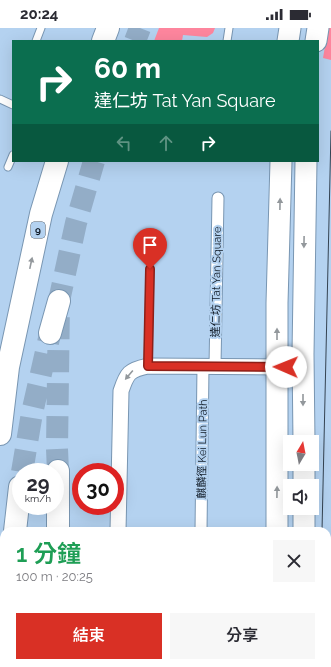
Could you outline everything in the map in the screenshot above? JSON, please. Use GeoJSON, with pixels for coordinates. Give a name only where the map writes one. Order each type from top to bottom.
{"type":"FeatureCollection","features":[{"type":"Feature","properties":{"kind":"highway"},"geometry":{"type":"LineString","coordinates":[[103,40],[108,28]]}},
{"type":"Feature","properties":{"kind":"highway","name":"9"},"geometry":{"type":"LineString","coordinates":[[0,434],[4,374],[41,214],[57,162]]}},
{"type":"Feature","properties":{"kind":"highway"},"geometry":{"type":"LineString","coordinates":[[50,333],[59,301]]}},
{"type":"Feature","properties":{"kind":"highway"},"geometry":{"type":"LineString","coordinates":[[15,527],[17,515]]}},
{"type":"Feature","properties":{"kind":"highway"},"geometry":{"type":"LineString","coordinates":[[58,515],[58,527]]}},
{"type":"Feature","properties":{"kind":"main road"},"geometry":{"type":"LineString","coordinates":[[288,40],[290,28]]}},
{"type":"Feature","properties":{"kind":"main road"},"geometry":{"type":"LineString","coordinates":[[316,40],[318,28]]}},
{"type":"Feature","properties":{"kind":"main road"},"geometry":{"type":"LineString","coordinates":[[277,527],[277,308],[281,162]]}},
{"type":"Feature","properties":{"kind":"main road"},"geometry":{"type":"LineString","coordinates":[[304,435],[303,354],[306,162]]}},
{"type":"Feature","properties":{"kind":"main road"},"geometry":{"type":"LineString","coordinates":[[304,515],[304,527]]}},
{"type":"Feature","properties":{"kind":"street","name":"達仁坊 Tat Yan Square"},"geometry":{"type":"LineString","coordinates":[[209,366],[218,198]]}},
{"type":"Feature","properties":{"kind":"street"},"geometry":{"type":"LineString","coordinates":[[118,527],[121,391],[126,378],[135,368],[148,366],[286,367],[296,363],[303,354]]}},
{"type":"Feature","properties":{"kind":"street","name":"麒麟徑 Kei Lun Path"},"geometry":{"type":"LineString","coordinates":[[201,527],[209,366]]}},
{"type":"Feature","properties":{"kind":"lane"},"geometry":{"type":"LineString","coordinates":[[36,40],[41,28]]}},
{"type":"Feature","properties":{"kind":"lane"},"geometry":{"type":"LineString","coordinates":[[227,40],[229,28]]}},
{"type":"Feature","properties":{"kind":"lane"},"geometry":{"type":"LineString","coordinates":[[0,99],[12,102]]}},
{"type":"Feature","properties":{"kind":"lane"},"geometry":{"type":"LineString","coordinates":[[8,167],[12,157]]}},
{"type":"Feature","properties":{"kind":"lane"},"geometry":{"type":"LineString","coordinates":[[148,366],[150,269]]}},
{"type":"Feature","properties":{"kind":"shaded area"},"geometry":{"type":"Polygon","coordinates":[[[159,28],[215,28],[213,33],[207,37],[183,35],[182,40],[154,40],[159,28]]]}},
{"type":"Feature","properties":{"kind":"shaded area"},"geometry":{"type":"Polygon","coordinates":[[[328,28],[331,28],[331,60],[323,58],[328,28]]]}},
{"type":"Feature","properties":{"kind":"tunnel"},"geometry":{"type":"LineString","coordinates":[[135,40],[140,28]]}},
{"type":"Feature","properties":{"kind":"tunnel"},"geometry":{"type":"LineString","coordinates":[[58,463],[59,301],[76,223],[94,162]]}},
{"type":"Feature","properties":{"kind":"tunnel"},"geometry":{"type":"LineString","coordinates":[[24,463],[32,413],[50,334]]}},
{"type":"Feature","properties":{"kind":"tram line"},"geometry":{"type":"LineString","coordinates":[[322,527],[331,131]]}},
{"type":"Feature","properties":{"kind":"route"},"geometry":{"type":"LineString","coordinates":[[150,269],[148,366],[286,367]]}}]}
